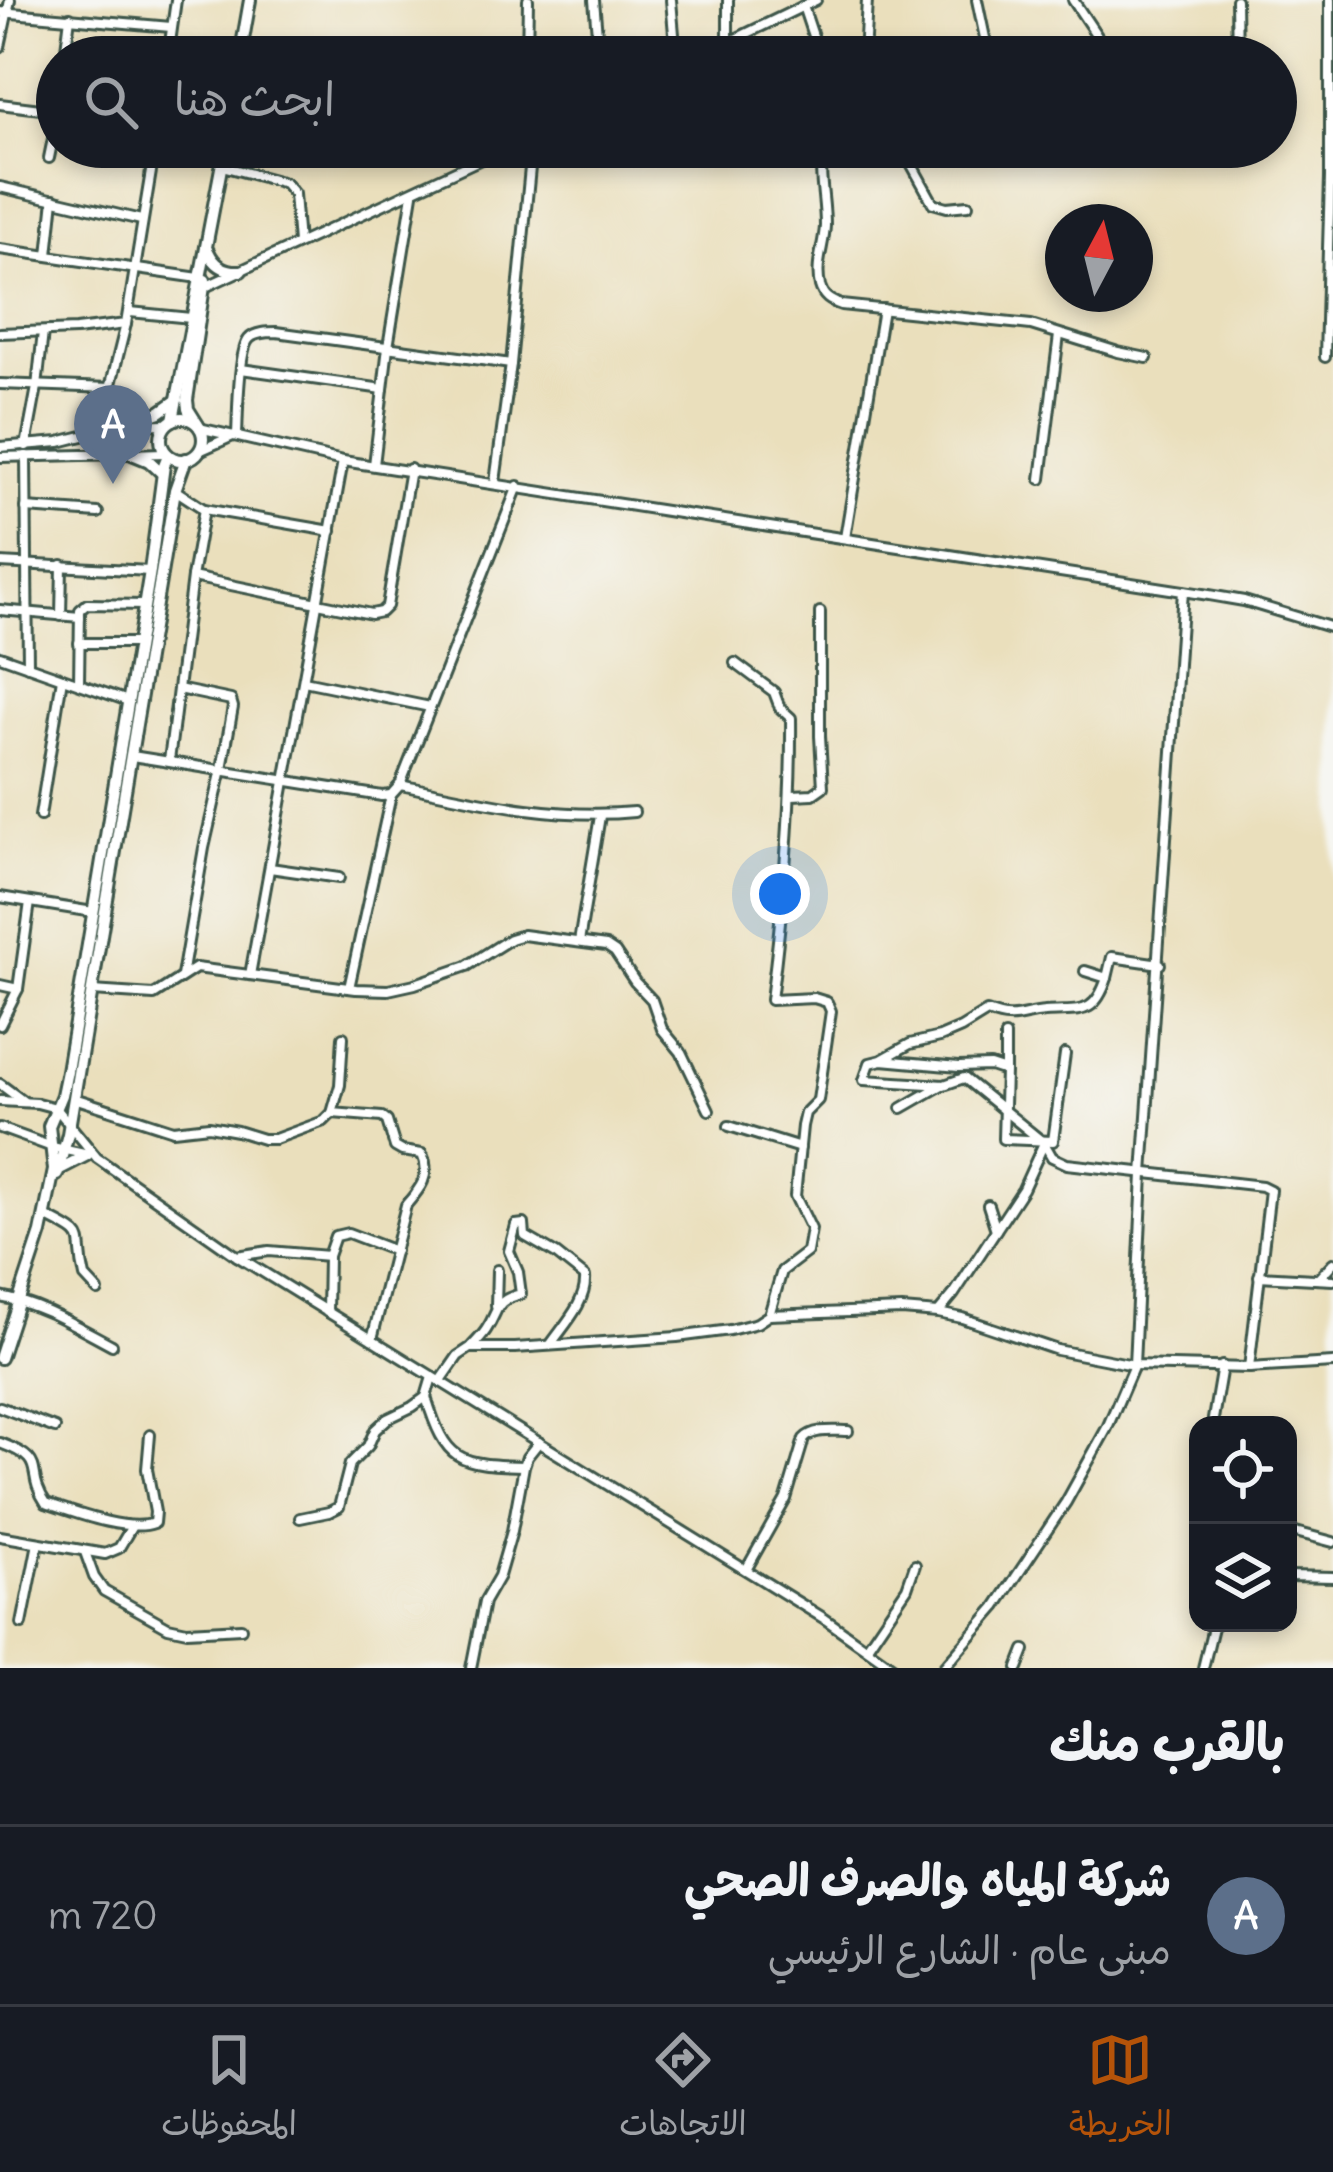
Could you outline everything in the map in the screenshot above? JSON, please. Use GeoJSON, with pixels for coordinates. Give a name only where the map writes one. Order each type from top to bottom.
{"type":"FeatureCollection","features":[{"type":"Feature","properties":{"kind":"highway"},"geometry":{"type":"LineString","coordinates":[[244,36],[250,0]]}},
{"type":"Feature","properties":{"kind":"highway"},"geometry":{"type":"LineString","coordinates":[[51,1189],[65,1149],[91,990],[125,755],[128,701],[167,454],[161,438],[177,400],[221,168]]}},
{"type":"Feature","properties":{"kind":"highway"},"geometry":{"type":"LineString","coordinates":[[208,246],[217,265],[241,271]]}},
{"type":"Feature","properties":{"kind":"highway"},"geometry":{"type":"LineString","coordinates":[[167,454],[186,459],[199,451],[202,442],[187,400],[199,285]]}},
{"type":"Feature","properties":{"kind":"highway"},"geometry":{"type":"LineString","coordinates":[[120,428],[177,400]]}},
{"type":"Feature","properties":{"kind":"highway"},"geometry":{"type":"LineString","coordinates":[[170,422],[188,419],[199,426]]}},
{"type":"Feature","properties":{"kind":"highway"},"geometry":{"type":"LineString","coordinates":[[132,454],[162,473]]}},
{"type":"Feature","properties":{"kind":"highway"},"geometry":{"type":"LineString","coordinates":[[0,1358],[51,1189],[54,1161],[49,1126],[67,1072],[175,490],[186,459]]}},
{"type":"Feature","properties":{"kind":"highway"},"geometry":{"type":"LineString","coordinates":[[60,1169],[92,1157]]}},
{"type":"Feature","properties":{"kind":"street"},"geometry":{"type":"LineString","coordinates":[[0,47],[10,0]]}},
{"type":"Feature","properties":{"kind":"street"},"geometry":{"type":"LineString","coordinates":[[169,36],[176,0]]}},
{"type":"Feature","properties":{"kind":"street"},"geometry":{"type":"LineString","coordinates":[[527,36],[528,0]]}},
{"type":"Feature","properties":{"kind":"street"},"geometry":{"type":"LineString","coordinates":[[594,0],[597,36]]}},
{"type":"Feature","properties":{"kind":"street"},"geometry":{"type":"LineString","coordinates":[[671,0],[674,36]]}},
{"type":"Feature","properties":{"kind":"street"},"geometry":{"type":"LineString","coordinates":[[728,0],[728,36]]}},
{"type":"Feature","properties":{"kind":"street"},"geometry":{"type":"LineString","coordinates":[[740,36],[816,0]]}},
{"type":"Feature","properties":{"kind":"street"},"geometry":{"type":"LineString","coordinates":[[865,36],[867,0]]}},
{"type":"Feature","properties":{"kind":"street"},"geometry":{"type":"LineString","coordinates":[[977,0],[985,36]]}},
{"type":"Feature","properties":{"kind":"street"},"geometry":{"type":"LineString","coordinates":[[1073,0],[1098,36]]}},
{"type":"Feature","properties":{"kind":"street"},"geometry":{"type":"LineString","coordinates":[[1236,0],[1237,36]]}},
{"type":"Feature","properties":{"kind":"street"},"geometry":{"type":"LineString","coordinates":[[1330,0],[1324,357],[1333,352]]}},
{"type":"Feature","properties":{"kind":"street"},"geometry":{"type":"LineString","coordinates":[[802,6],[813,36]]}},
{"type":"Feature","properties":{"kind":"street"},"geometry":{"type":"LineString","coordinates":[[4,12],[170,27]]}},
{"type":"Feature","properties":{"kind":"street"},"geometry":{"type":"LineString","coordinates":[[68,36],[70,17]]}},
{"type":"Feature","properties":{"kind":"street"},"geometry":{"type":"LineString","coordinates":[[0,104],[36,111]]}},
{"type":"Feature","properties":{"kind":"street"},"geometry":{"type":"LineString","coordinates":[[120,428],[110,388],[130,312],[151,168]]}},
{"type":"Feature","properties":{"kind":"street"},"geometry":{"type":"LineString","coordinates":[[229,168],[285,182],[291,188],[298,243]]}},
{"type":"Feature","properties":{"kind":"street"},"geometry":{"type":"LineString","coordinates":[[0,249],[134,266],[199,285],[241,271],[463,168]]}},
{"type":"Feature","properties":{"kind":"street"},"geometry":{"type":"LineString","coordinates":[[495,482],[530,168]]}},
{"type":"Feature","properties":{"kind":"street"},"geometry":{"type":"LineString","coordinates":[[819,168],[825,230],[821,291],[830,301],[1031,325],[1147,358]]}},
{"type":"Feature","properties":{"kind":"street"},"geometry":{"type":"LineString","coordinates":[[914,168],[933,203],[968,205]]}},
{"type":"Feature","properties":{"kind":"street"},"geometry":{"type":"LineString","coordinates":[[0,187],[141,220]]}},
{"type":"Feature","properties":{"kind":"street"},"geometry":{"type":"LineString","coordinates":[[374,465],[413,192]]}},
{"type":"Feature","properties":{"kind":"street"},"geometry":{"type":"LineString","coordinates":[[48,255],[54,200]]}},
{"type":"Feature","properties":{"kind":"street"},"geometry":{"type":"LineString","coordinates":[[845,538],[883,309]]}},
{"type":"Feature","properties":{"kind":"street"},"geometry":{"type":"LineString","coordinates":[[130,312],[191,318]]}},
{"type":"Feature","properties":{"kind":"street"},"geometry":{"type":"LineString","coordinates":[[0,333],[126,324]]}},
{"type":"Feature","properties":{"kind":"street"},"geometry":{"type":"LineString","coordinates":[[28,665],[26,451],[43,332]]}},
{"type":"Feature","properties":{"kind":"street"},"geometry":{"type":"LineString","coordinates":[[237,435],[241,369],[248,339],[254,334],[511,364]]}},
{"type":"Feature","properties":{"kind":"street"},"geometry":{"type":"LineString","coordinates":[[1041,479],[1059,334]]}},
{"type":"Feature","properties":{"kind":"street"},"geometry":{"type":"LineString","coordinates":[[241,369],[383,389]]}},
{"type":"Feature","properties":{"kind":"street"},"geometry":{"type":"LineString","coordinates":[[0,384],[110,388]]}},
{"type":"Feature","properties":{"kind":"street"},"geometry":{"type":"LineString","coordinates":[[0,457],[120,428],[170,422]]}},
{"type":"Feature","properties":{"kind":"street"},"geometry":{"type":"LineString","coordinates":[[199,426],[344,460],[1183,591],[1244,602],[1333,628]]}},
{"type":"Feature","properties":{"kind":"street"},"geometry":{"type":"LineString","coordinates":[[199,451],[237,435]]}},
{"type":"Feature","properties":{"kind":"street"},"geometry":{"type":"LineString","coordinates":[[0,447],[167,454]]}},
{"type":"Feature","properties":{"kind":"street"},"geometry":{"type":"LineString","coordinates":[[250,976],[344,460]]}},
{"type":"Feature","properties":{"kind":"street"},"geometry":{"type":"LineString","coordinates":[[192,577],[370,614],[381,612],[387,606],[410,469]]}},
{"type":"Feature","properties":{"kind":"street"},"geometry":{"type":"LineString","coordinates":[[125,755],[391,794],[400,785],[518,486]]}},
{"type":"Feature","properties":{"kind":"street"},"geometry":{"type":"LineString","coordinates":[[175,490],[204,509],[331,530]]}},
{"type":"Feature","properties":{"kind":"street"},"geometry":{"type":"LineString","coordinates":[[26,508],[98,513]]}},
{"type":"Feature","properties":{"kind":"street"},"geometry":{"type":"LineString","coordinates":[[169,761],[204,509]]}},
{"type":"Feature","properties":{"kind":"street"},"geometry":{"type":"LineString","coordinates":[[0,563],[150,571]]}},
{"type":"Feature","properties":{"kind":"street"},"geometry":{"type":"LineString","coordinates":[[62,565],[62,616]]}},
{"type":"Feature","properties":{"kind":"street"},"geometry":{"type":"LineString","coordinates":[[943,1668],[996,1607],[1066,1502],[1134,1366],[1183,591]]}},
{"type":"Feature","properties":{"kind":"street"},"geometry":{"type":"LineString","coordinates":[[79,683],[80,610],[87,604],[144,605]]}},
{"type":"Feature","properties":{"kind":"street"},"geometry":{"type":"LineString","coordinates":[[0,610],[80,617]]}},
{"type":"Feature","properties":{"kind":"street"},"geometry":{"type":"LineString","coordinates":[[792,795],[813,794],[823,787],[820,612]]}},
{"type":"Feature","properties":{"kind":"street"},"geometry":{"type":"LineString","coordinates":[[80,643],[138,643]]}},
{"type":"Feature","properties":{"kind":"street"},"geometry":{"type":"LineString","coordinates":[[0,656],[128,701]]}},
{"type":"Feature","properties":{"kind":"street"},"geometry":{"type":"LineString","coordinates":[[735,663],[774,692],[780,709],[791,718],[792,795],[771,1000],[814,998],[827,1002],[831,1011],[818,1100],[805,1113],[795,1196],[811,1229],[807,1252],[782,1271],[769,1315]]}},
{"type":"Feature","properties":{"kind":"street"},"geometry":{"type":"LineString","coordinates":[[40,816],[62,677]]}},
{"type":"Feature","properties":{"kind":"street"},"geometry":{"type":"LineString","coordinates":[[304,681],[430,707]]}},
{"type":"Feature","properties":{"kind":"street"},"geometry":{"type":"LineString","coordinates":[[178,688],[231,700],[232,707],[182,976]]}},
{"type":"Feature","properties":{"kind":"street"},"geometry":{"type":"LineString","coordinates":[[400,785],[496,806],[600,816],[634,812]]}},
{"type":"Feature","properties":{"kind":"street"},"geometry":{"type":"LineString","coordinates":[[349,988],[391,794]]}},
{"type":"Feature","properties":{"kind":"street"},"geometry":{"type":"LineString","coordinates":[[579,942],[600,816]]}},
{"type":"Feature","properties":{"kind":"street"},"geometry":{"type":"LineString","coordinates":[[270,868],[339,878]]}},
{"type":"Feature","properties":{"kind":"street"},"geometry":{"type":"LineString","coordinates":[[0,897],[95,913]]}},
{"type":"Feature","properties":{"kind":"street"},"geometry":{"type":"LineString","coordinates":[[0,1025],[17,989],[30,902]]}},
{"type":"Feature","properties":{"kind":"street"},"geometry":{"type":"LineString","coordinates":[[91,990],[154,995],[196,968],[388,990],[467,966],[523,935],[606,946],[652,1000],[662,1029],[681,1052],[709,1110]]}},
{"type":"Feature","properties":{"kind":"street"},"geometry":{"type":"LineString","coordinates":[[944,1084],[864,1081],[870,1063],[961,1028],[987,1012],[1021,1019],[1039,1012],[1078,1013],[1102,992],[1112,957],[1160,964]]}},
{"type":"Feature","properties":{"kind":"street"},"geometry":{"type":"LineString","coordinates":[[1085,971],[1107,978]]}},
{"type":"Feature","properties":{"kind":"street"},"geometry":{"type":"LineString","coordinates":[[0,986],[17,989]]}},
{"type":"Feature","properties":{"kind":"street"},"geometry":{"type":"LineString","coordinates":[[73,1098],[173,1130],[219,1127],[263,1139],[287,1136],[332,1113],[340,1084],[343,1036]]}},
{"type":"Feature","properties":{"kind":"street"},"geometry":{"type":"LineString","coordinates":[[1005,1036],[1003,1139],[1053,1141],[1065,1054]]}},
{"type":"Feature","properties":{"kind":"street"},"geometry":{"type":"LineString","coordinates":[[882,1060],[990,1066],[1005,1071]]}},
{"type":"Feature","properties":{"kind":"street"},"geometry":{"type":"LineString","coordinates":[[902,1108],[964,1078],[1067,1164],[1270,1190],[1249,1368]]}},
{"type":"Feature","properties":{"kind":"street"},"geometry":{"type":"LineString","coordinates":[[0,1084],[24,1102]]}},
{"type":"Feature","properties":{"kind":"street"},"geometry":{"type":"LineString","coordinates":[[0,1101],[56,1108],[92,1157]]}},
{"type":"Feature","properties":{"kind":"street"},"geometry":{"type":"LineString","coordinates":[[332,1113],[382,1117],[394,1147],[425,1157],[421,1190],[406,1205],[371,1339]]}},
{"type":"Feature","properties":{"kind":"street"},"geometry":{"type":"LineString","coordinates":[[729,1126],[800,1148]]}},
{"type":"Feature","properties":{"kind":"street"},"geometry":{"type":"LineString","coordinates":[[0,1128],[92,1157],[237,1256],[746,1570],[892,1667]]}},
{"type":"Feature","properties":{"kind":"street"},"geometry":{"type":"LineString","coordinates":[[938,1313],[1023,1189],[1043,1143]]}},
{"type":"Feature","properties":{"kind":"street"},"geometry":{"type":"LineString","coordinates":[[988,1205],[996,1230]]}},
{"type":"Feature","properties":{"kind":"street"},"geometry":{"type":"LineString","coordinates":[[45,1216],[80,1236],[85,1277],[98,1291]]}},
{"type":"Feature","properties":{"kind":"street"},"geometry":{"type":"LineString","coordinates":[[300,1518],[340,1507],[350,1465],[368,1446],[375,1430],[426,1397],[436,1379],[488,1327],[505,1298],[521,1294],[509,1251],[516,1225],[524,1224],[525,1236],[585,1277],[577,1307],[550,1346]]}},
{"type":"Feature","properties":{"kind":"street"},"geometry":{"type":"LineString","coordinates":[[327,1312],[328,1256],[341,1233],[395,1251]]}},
{"type":"Feature","properties":{"kind":"street"},"geometry":{"type":"LineString","coordinates":[[237,1256],[269,1251],[328,1256]]}},
{"type":"Feature","properties":{"kind":"street"},"geometry":{"type":"LineString","coordinates":[[1318,1279],[1333,1263]]}},
{"type":"Feature","properties":{"kind":"street"},"geometry":{"type":"LineString","coordinates":[[496,1308],[497,1270]]}},
{"type":"Feature","properties":{"kind":"street"},"geometry":{"type":"LineString","coordinates":[[1259,1276],[1333,1280]]}},
{"type":"Feature","properties":{"kind":"street"},"geometry":{"type":"LineString","coordinates":[[0,1297],[53,1313],[112,1345]]}},
{"type":"Feature","properties":{"kind":"street"},"geometry":{"type":"LineString","coordinates":[[470,1348],[690,1336],[757,1323],[769,1315],[902,1310],[938,1313],[1057,1350],[1134,1366],[1249,1368],[1333,1363]]}},
{"type":"Feature","properties":{"kind":"street"},"geometry":{"type":"LineString","coordinates":[[1214,1416],[1222,1366]]}},
{"type":"Feature","properties":{"kind":"street"},"geometry":{"type":"LineString","coordinates":[[426,1397],[446,1447],[460,1457],[486,1465],[524,1466]]}},
{"type":"Feature","properties":{"kind":"street"},"geometry":{"type":"LineString","coordinates":[[0,1407],[55,1428]]}},
{"type":"Feature","properties":{"kind":"street"},"geometry":{"type":"LineString","coordinates":[[746,1570],[786,1499],[804,1438],[816,1432],[848,1431]]}},
{"type":"Feature","properties":{"kind":"street"},"geometry":{"type":"LineString","coordinates":[[0,1443],[31,1459],[46,1503],[132,1526],[151,1526],[155,1520],[146,1469],[150,1435]]}},
{"type":"Feature","properties":{"kind":"street"},"geometry":{"type":"LineString","coordinates":[[471,1668],[484,1602],[499,1576],[512,1531],[524,1466],[538,1442]]}},
{"type":"Feature","properties":{"kind":"street"},"geometry":{"type":"LineString","coordinates":[[0,1535],[104,1554],[119,1548],[132,1526]]}},
{"type":"Feature","properties":{"kind":"street"},"geometry":{"type":"LineString","coordinates":[[1297,1532],[1333,1542]]}},
{"type":"Feature","properties":{"kind":"street"},"geometry":{"type":"LineString","coordinates":[[22,1624],[38,1544]]}},
{"type":"Feature","properties":{"kind":"street"},"geometry":{"type":"LineString","coordinates":[[85,1552],[104,1591],[168,1627],[241,1628]]}},
{"type":"Feature","properties":{"kind":"street"},"geometry":{"type":"LineString","coordinates":[[867,1647],[907,1588],[915,1565]]}},
{"type":"Feature","properties":{"kind":"street"},"geometry":{"type":"LineString","coordinates":[[1297,1576],[1333,1577]]}},
{"type":"Feature","properties":{"kind":"street"},"geometry":{"type":"LineString","coordinates":[[1203,1668],[1212,1632]]}},
{"type":"Feature","properties":{"kind":"street"},"geometry":{"type":"LineString","coordinates":[[1018,1668],[1025,1650]]}},
{"type":"Feature","properties":{"kind":"place","name":"شركة المياه والصرف الصحي"},"geometry":{"type":"Point","coordinates":[113,484]}}]}
